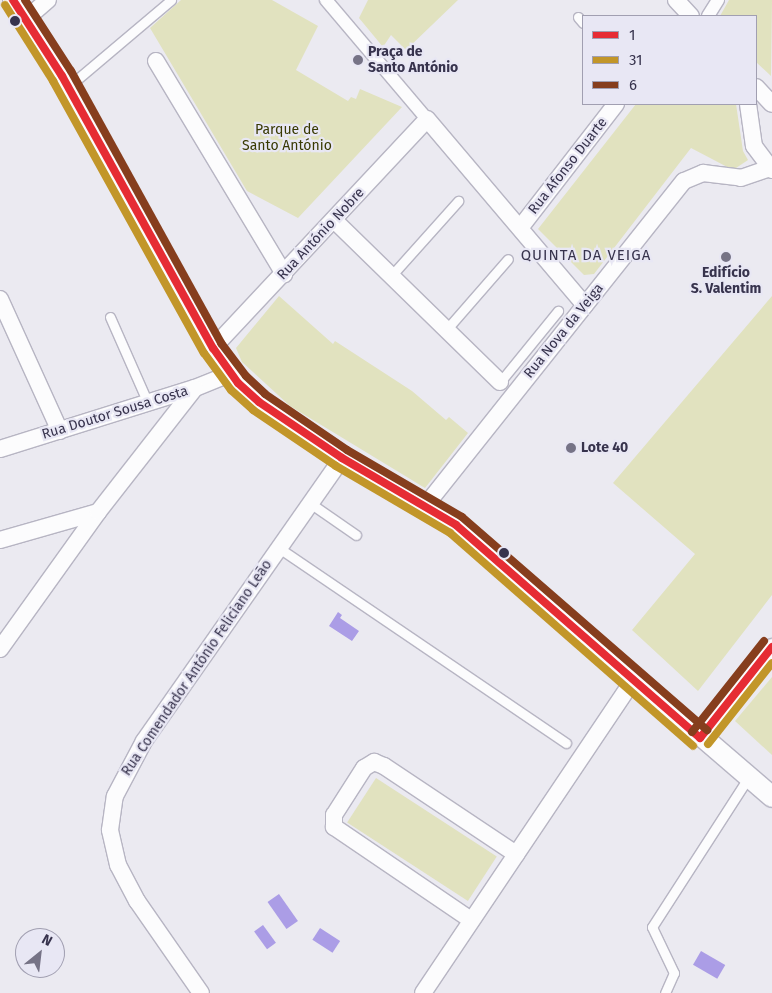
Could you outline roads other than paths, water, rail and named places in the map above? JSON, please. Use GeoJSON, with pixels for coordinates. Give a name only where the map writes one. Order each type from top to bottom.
{"type":"FeatureCollection","features":[{"type":"Feature","properties":{"kind":"street"},"geometry":{"type":"LineString","coordinates":[[13,0],[68,86],[213,348],[230,374],[259,402],[342,458],[426,505],[497,558],[633,680],[772,797]]}},
{"type":"Feature","properties":{"kind":"street"},"geometry":{"type":"LineString","coordinates":[[26,19],[48,0]]}},
{"type":"Feature","properties":{"kind":"street"},"geometry":{"type":"LineString","coordinates":[[326,0],[585,305]]}},
{"type":"Feature","properties":{"kind":"street"},"geometry":{"type":"LineString","coordinates":[[676,0],[690,15]]}},
{"type":"Feature","properties":{"kind":"street"},"geometry":{"type":"LineString","coordinates":[[709,15],[718,0]]}},
{"type":"Feature","properties":{"kind":"street"},"geometry":{"type":"LineString","coordinates":[[156,61],[284,274]]}},
{"type":"Feature","properties":{"kind":"street"},"geometry":{"type":"LineString","coordinates":[[757,88],[771,99]]}},
{"type":"Feature","properties":{"kind":"street","name":"Rua Afonso Duarte"},"geometry":{"type":"LineString","coordinates":[[520,228],[615,105]]}},
{"type":"Feature","properties":{"kind":"street"},"geometry":{"type":"LineString","coordinates":[[748,105],[754,146],[771,169]]}},
{"type":"Feature","properties":{"kind":"street","name":"Rua António Nobre"},"geometry":{"type":"LineString","coordinates":[[213,348],[427,119]]}},
{"type":"Feature","properties":{"kind":"street","name":"Rua Nova da Veiga"},"geometry":{"type":"LineString","coordinates":[[426,505],[688,178],[703,173],[748,177],[771,169]]}},
{"type":"Feature","properties":{"kind":"street"},"geometry":{"type":"LineString","coordinates":[[334,220],[500,382]]}},
{"type":"Feature","properties":{"kind":"street"},"geometry":{"type":"LineString","coordinates":[[0,299],[60,431]]}},
{"type":"Feature","properties":{"kind":"street","name":"Rua Doutor Sousa Costa"},"geometry":{"type":"LineString","coordinates":[[0,449],[195,388],[230,374]]}},
{"type":"Feature","properties":{"kind":"street"},"geometry":{"type":"LineString","coordinates":[[0,649],[98,512],[195,388]]}},
{"type":"Feature","properties":{"kind":"street","name":"Rua Comendador António Feliciano Leão"},"geometry":{"type":"LineString","coordinates":[[200,993],[126,882],[112,847],[111,813],[121,780],[139,748],[342,458]]}},
{"type":"Feature","properties":{"kind":"street"},"geometry":{"type":"LineString","coordinates":[[0,540],[98,512]]}},
{"type":"Feature","properties":{"kind":"street"},"geometry":{"type":"LineString","coordinates":[[700,738],[772,647]]}},
{"type":"Feature","properties":{"kind":"street"},"geometry":{"type":"LineString","coordinates":[[422,993],[633,680]]}},
{"type":"Feature","properties":{"kind":"street"},"geometry":{"type":"LineString","coordinates":[[471,920],[334,826],[334,816],[364,768],[374,762],[384,766],[516,854]]}},
{"type":"Feature","properties":{"kind":"lane"},"geometry":{"type":"LineString","coordinates":[[68,86],[171,0]]}},
{"type":"Feature","properties":{"kind":"lane"},"geometry":{"type":"LineString","coordinates":[[390,276],[458,201]]}},
{"type":"Feature","properties":{"kind":"lane"},"geometry":{"type":"LineString","coordinates":[[446,330],[508,260]]}},
{"type":"Feature","properties":{"kind":"lane"},"geometry":{"type":"LineString","coordinates":[[500,382],[558,311]]}},
{"type":"Feature","properties":{"kind":"lane"},"geometry":{"type":"LineString","coordinates":[[110,317],[148,403]]}},
{"type":"Feature","properties":{"kind":"lane"},"geometry":{"type":"LineString","coordinates":[[310,503],[356,535]]}},
{"type":"Feature","properties":{"kind":"lane"},"geometry":{"type":"LineString","coordinates":[[279,548],[566,742]]}},
{"type":"Feature","properties":{"kind":"lane"},"geometry":{"type":"LineString","coordinates":[[665,993],[674,973],[652,927],[748,778]]}},
{"type":"Feature","properties":{"kind":"place","name":"Praça de Santo António"},"geometry":{"type":"Point","coordinates":[358,60]}},
{"type":"Feature","properties":{"kind":"place","name":"Edifício S. Valentim"},"geometry":{"type":"Point","coordinates":[726,257]}},
{"type":"Feature","properties":{"kind":"place","name":"Lote 40"},"geometry":{"type":"Point","coordinates":[571,448]}},
{"type":"Feature","properties":{"kind":"district","name":"QUINTA DA VEIGA"},"geometry":{"type":"Point","coordinates":[586,256]}},
{"type":"Feature","properties":{"kind":"park label","name":"Parque de Santo António"},"geometry":{"type":"Point","coordinates":[287,138]}}]}
